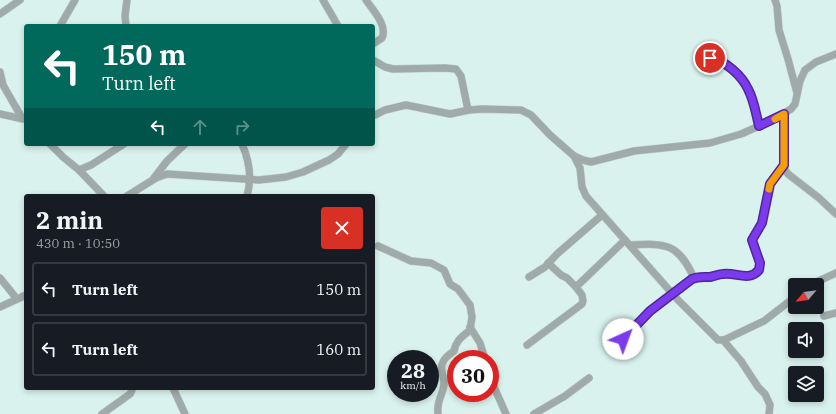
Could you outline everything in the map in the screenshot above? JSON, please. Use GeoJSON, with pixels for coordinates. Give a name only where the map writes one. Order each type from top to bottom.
{"type":"FeatureCollection","features":[{"type":"Feature","properties":{"kind":"street"},"geometry":{"type":"LineString","coordinates":[[0,14],[20,0]]}},
{"type":"Feature","properties":{"kind":"street"},"geometry":{"type":"LineString","coordinates":[[126,24],[127,0]]}},
{"type":"Feature","properties":{"kind":"street"},"geometry":{"type":"LineString","coordinates":[[323,0],[337,24]]}},
{"type":"Feature","properties":{"kind":"street"},"geometry":{"type":"LineString","coordinates":[[366,0],[384,29],[382,38],[375,43]]}},
{"type":"Feature","properties":{"kind":"street"},"geometry":{"type":"LineString","coordinates":[[775,0],[779,30],[797,96]]}},
{"type":"Feature","properties":{"kind":"street"},"geometry":{"type":"LineString","coordinates":[[61,24],[72,2]]}},
{"type":"Feature","properties":{"kind":"street"},"geometry":{"type":"LineString","coordinates":[[375,115],[385,110],[404,105],[450,114],[468,110],[516,109],[527,112],[574,156],[591,162],[634,151],[710,143],[736,136],[759,126],[784,114],[794,106],[800,81],[805,70],[816,62],[836,54]]}},
{"type":"Feature","properties":{"kind":"street"},"geometry":{"type":"LineString","coordinates":[[710,58],[732,69],[744,82],[751,96],[759,126]]}},
{"type":"Feature","properties":{"kind":"street"},"geometry":{"type":"LineString","coordinates":[[375,61],[385,67],[393,69],[456,69],[460,76],[468,110]]}},
{"type":"Feature","properties":{"kind":"street"},"geometry":{"type":"LineString","coordinates":[[0,72],[3,85],[24,120]]}},
{"type":"Feature","properties":{"kind":"street"},"geometry":{"type":"LineString","coordinates":[[0,114],[24,120]]}},
{"type":"Feature","properties":{"kind":"street"},"geometry":{"type":"LineString","coordinates":[[784,114],[785,170],[836,214]]}},
{"type":"Feature","properties":{"kind":"street"},"geometry":{"type":"LineString","coordinates":[[52,146],[79,170],[102,194]]}},
{"type":"Feature","properties":{"kind":"street"},"geometry":{"type":"LineString","coordinates":[[79,170],[91,165],[121,146]]}},
{"type":"Feature","properties":{"kind":"street"},"geometry":{"type":"LineString","coordinates":[[153,180],[167,161],[183,146]]}},
{"type":"Feature","properties":{"kind":"street"},"geometry":{"type":"LineString","coordinates":[[243,146],[248,162],[250,179],[247,194]]}},
{"type":"Feature","properties":{"kind":"street"},"geometry":{"type":"LineString","coordinates":[[131,194],[153,180],[167,174],[259,180],[286,177],[303,172],[334,157],[344,146]]}},
{"type":"Feature","properties":{"kind":"street"},"geometry":{"type":"LineString","coordinates":[[574,156],[580,168],[583,191],[602,215],[672,293],[717,339],[723,340],[764,321],[788,302]]}},
{"type":"Feature","properties":{"kind":"street"},"geometry":{"type":"LineString","coordinates":[[623,339],[642,318],[672,293],[694,278],[725,274],[749,276],[758,271],[760,263],[752,240],[762,223],[770,184],[784,165]]}},
{"type":"Feature","properties":{"kind":"street"},"geometry":{"type":"LineString","coordinates":[[529,277],[538,272],[602,215]]}},
{"type":"Feature","properties":{"kind":"street"},"geometry":{"type":"LineString","coordinates":[[576,287],[627,243],[654,244],[671,248],[680,254],[685,260],[694,278]]}},
{"type":"Feature","properties":{"kind":"street"},"geometry":{"type":"LineString","coordinates":[[378,246],[411,261],[431,263],[444,270],[450,284],[458,289],[470,304],[472,317],[469,330],[459,338],[455,344],[454,351],[445,358],[442,363],[441,369],[444,383],[438,404],[438,414]]}},
{"type":"Feature","properties":{"kind":"street"},"geometry":{"type":"LineString","coordinates":[[527,345],[582,304],[583,299],[576,287],[548,263]]}},
{"type":"Feature","properties":{"kind":"street"},"geometry":{"type":"LineString","coordinates":[[824,279],[836,273]]}},
{"type":"Feature","properties":{"kind":"street"},"geometry":{"type":"LineString","coordinates":[[0,278],[17,299]]}},
{"type":"Feature","properties":{"kind":"street"},"geometry":{"type":"LineString","coordinates":[[0,307],[24,296]]}},
{"type":"Feature","properties":{"kind":"street"},"geometry":{"type":"LineString","coordinates":[[824,316],[836,313]]}},
{"type":"Feature","properties":{"kind":"street"},"geometry":{"type":"LineString","coordinates":[[470,327],[480,343],[482,350]]}},
{"type":"Feature","properties":{"kind":"street"},"geometry":{"type":"LineString","coordinates":[[723,340],[741,361],[754,382],[764,394],[770,405],[769,414]]}},
{"type":"Feature","properties":{"kind":"street"},"geometry":{"type":"LineString","coordinates":[[534,414],[575,390],[589,378]]}},
{"type":"Feature","properties":{"kind":"street"},"geometry":{"type":"LineString","coordinates":[[102,414],[130,394],[132,390]]}},
{"type":"Feature","properties":{"kind":"street"},"geometry":{"type":"LineString","coordinates":[[174,390],[185,414]]}},
{"type":"Feature","properties":{"kind":"street"},"geometry":{"type":"LineString","coordinates":[[499,398],[506,414]]}},
{"type":"Feature","properties":{"kind":"slow traffic"},"geometry":{"type":"LineString","coordinates":[[769,189],[770,184],[784,165],[784,114],[775,119]]}},
{"type":"Feature","properties":{"kind":"route"},"geometry":{"type":"LineString","coordinates":[[623,339],[642,318],[688,281],[697,277],[725,274],[750,276],[759,270],[760,263],[752,240],[762,223],[770,184],[784,165],[784,114],[759,126],[751,96],[744,82],[732,69],[710,58]]}}]}
